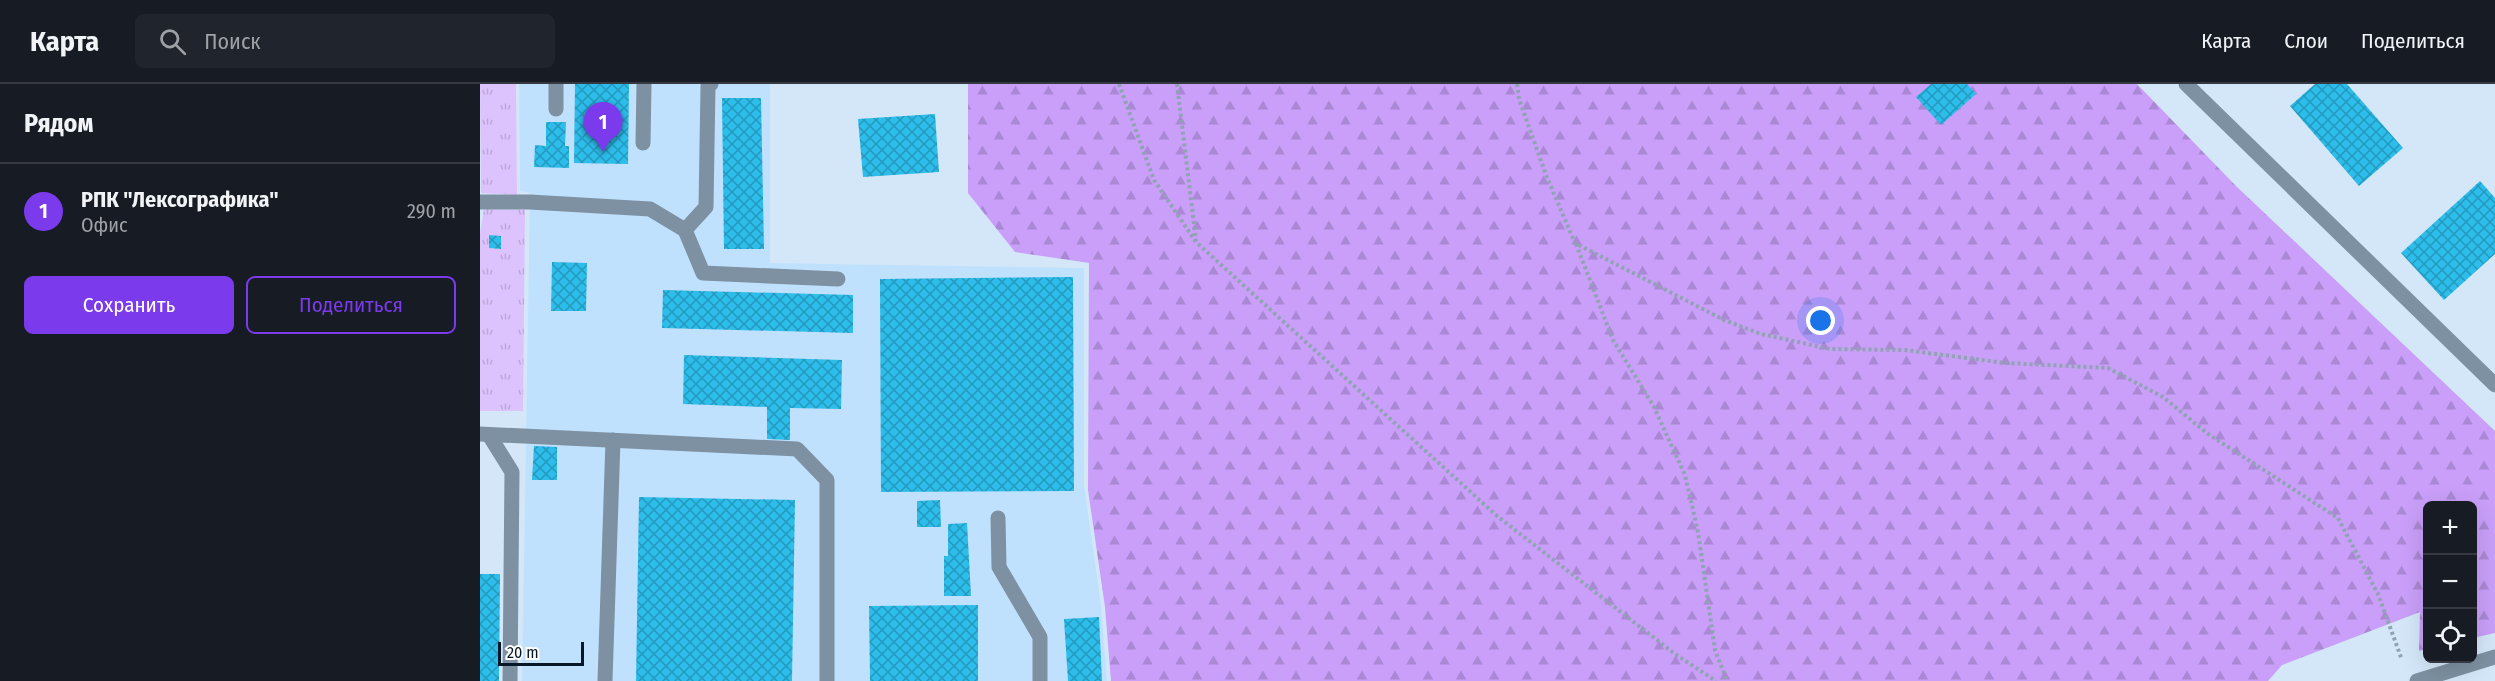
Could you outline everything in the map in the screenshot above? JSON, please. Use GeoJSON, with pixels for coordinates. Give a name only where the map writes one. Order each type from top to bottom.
{"type":"FeatureCollection","features":[{"type":"Feature","properties":{"kind":"street"},"geometry":{"type":"LineString","coordinates":[[556,84],[556,109]]}},
{"type":"Feature","properties":{"kind":"street"},"geometry":{"type":"LineString","coordinates":[[643,143],[644,84]]}},
{"type":"Feature","properties":{"kind":"street"},"geometry":{"type":"LineString","coordinates":[[685,230],[706,207],[708,86],[711,84]]}},
{"type":"Feature","properties":{"kind":"street"},"geometry":{"type":"LineString","coordinates":[[2186,84],[2495,385]]}},
{"type":"Feature","properties":{"kind":"street"},"geometry":{"type":"LineString","coordinates":[[480,202],[530,202],[650,209],[685,230],[703,273],[838,279]]}},
{"type":"Feature","properties":{"kind":"street"},"geometry":{"type":"LineString","coordinates":[[485,434],[796,449],[827,480],[827,681]]}},
{"type":"Feature","properties":{"kind":"street"},"geometry":{"type":"LineString","coordinates":[[485,434],[512,472],[510,681]]}},
{"type":"Feature","properties":{"kind":"street"},"geometry":{"type":"LineString","coordinates":[[605,681],[613,440]]}},
{"type":"Feature","properties":{"kind":"street"},"geometry":{"type":"LineString","coordinates":[[998,518],[999,567],[1040,638],[1040,681]]}},
{"type":"Feature","properties":{"kind":"street"},"geometry":{"type":"LineString","coordinates":[[2416,681],[2495,657]]}},
{"type":"Feature","properties":{"kind":"path"},"geometry":{"type":"LineString","coordinates":[[1119,84],[1154,180],[1196,242],[1497,516],[1675,654],[1716,681]]}},
{"type":"Feature","properties":{"kind":"path"},"geometry":{"type":"LineString","coordinates":[[1177,84],[1196,242]]}},
{"type":"Feature","properties":{"kind":"path"},"geometry":{"type":"LineString","coordinates":[[1517,84],[1519,99],[1546,175],[1613,340],[1654,407],[1685,475],[1700,544],[1715,650],[1726,681]]}},
{"type":"Feature","properties":{"kind":"path"},"geometry":{"type":"LineString","coordinates":[[1575,243],[1724,320],[1761,334],[1830,350],[1905,350],[2005,363],[2108,368],[2163,397],[2208,434],[2338,518],[2378,594],[2402,660]]}},
{"type":"Feature","properties":{"kind":"shaded area"},"geometry":{"type":"Polygon","coordinates":[[[519,84],[770,84],[770,263],[1084,268],[1084,485],[1101,605],[1107,681],[522,681],[530,193],[520,191],[519,84]]]}},
{"type":"Feature","properties":{"kind":"green space"},"geometry":{"type":"Polygon","coordinates":[[[480,84],[516,84],[517,195],[481,193],[480,84]]]}},
{"type":"Feature","properties":{"kind":"green space"},"geometry":{"type":"Polygon","coordinates":[[[968,84],[2137,84],[2236,186],[2495,431],[2495,633],[2477,637],[2477,501],[2423,501],[2423,650],[2419,651],[2420,612],[2282,665],[2268,681],[1111,681],[1105,607],[1088,490],[1089,263],[1015,252],[968,193],[968,84]]]}},
{"type":"Feature","properties":{"kind":"green space"},"geometry":{"type":"Polygon","coordinates":[[[484,209],[525,210],[523,411],[480,411],[480,233],[484,209]]]}},
{"type":"Feature","properties":{"kind":"building"},"geometry":{"type":"Polygon","coordinates":[[[575,84],[629,84],[628,164],[574,163],[575,84]]]}},
{"type":"Feature","properties":{"kind":"building"},"geometry":{"type":"Polygon","coordinates":[[[1931,84],[1967,84],[1976,94],[1941,125],[1916,97],[1931,84]]]}},
{"type":"Feature","properties":{"kind":"building"},"geometry":{"type":"Polygon","coordinates":[[[2315,84],[2347,84],[2403,148],[2359,186],[2290,106],[2315,84]]]}},
{"type":"Feature","properties":{"kind":"building"},"geometry":{"type":"Polygon","coordinates":[[[722,98],[761,98],[764,249],[724,249],[722,98]]]}},
{"type":"Feature","properties":{"kind":"building"},"geometry":{"type":"Polygon","coordinates":[[[935,114],[939,172],[863,177],[858,119],[935,114]]]}},
{"type":"Feature","properties":{"kind":"building"},"geometry":{"type":"Polygon","coordinates":[[[546,122],[566,122],[565,146],[569,146],[569,168],[534,167],[535,145],[546,146],[546,122]]]}},
{"type":"Feature","properties":{"kind":"building"},"geometry":{"type":"Polygon","coordinates":[[[2480,181],[2495,198],[2495,254],[2444,300],[2401,253],[2480,181]]]}},
{"type":"Feature","properties":{"kind":"building"},"geometry":{"type":"Polygon","coordinates":[[[489,235],[501,236],[501,249],[489,248],[489,235]]]}},
{"type":"Feature","properties":{"kind":"building"},"geometry":{"type":"Polygon","coordinates":[[[552,262],[587,263],[586,311],[551,311],[552,262]]]}},
{"type":"Feature","properties":{"kind":"building"},"geometry":{"type":"Polygon","coordinates":[[[1073,277],[1074,491],[881,492],[880,279],[1073,277]]]}},
{"type":"Feature","properties":{"kind":"building"},"geometry":{"type":"Polygon","coordinates":[[[663,290],[853,295],[853,333],[662,328],[663,290]]]}},
{"type":"Feature","properties":{"kind":"building"},"geometry":{"type":"Polygon","coordinates":[[[684,355],[842,360],[841,409],[790,408],[790,440],[767,439],[767,407],[683,404],[684,355]]]}},
{"type":"Feature","properties":{"kind":"building"},"geometry":{"type":"Polygon","coordinates":[[[534,446],[557,447],[557,480],[532,480],[534,446]]]}},
{"type":"Feature","properties":{"kind":"building"},"geometry":{"type":"Polygon","coordinates":[[[639,497],[795,500],[792,681],[636,681],[639,497]]]}},
{"type":"Feature","properties":{"kind":"building"},"geometry":{"type":"Polygon","coordinates":[[[940,500],[941,527],[917,527],[917,501],[940,500]]]}},
{"type":"Feature","properties":{"kind":"building"},"geometry":{"type":"Polygon","coordinates":[[[967,523],[971,596],[944,596],[944,556],[948,556],[948,524],[967,523]]]}},
{"type":"Feature","properties":{"kind":"building"},"geometry":{"type":"Polygon","coordinates":[[[480,574],[500,574],[499,681],[480,681],[480,574]]]}},
{"type":"Feature","properties":{"kind":"building"},"geometry":{"type":"Polygon","coordinates":[[[978,605],[978,681],[870,681],[869,606],[978,605]]]}},
{"type":"Feature","properties":{"kind":"building"},"geometry":{"type":"Polygon","coordinates":[[[1099,617],[1102,681],[1068,681],[1064,619],[1099,617]]]}},
{"type":"Feature","properties":{"kind":"place","name":"РПК \"Лексографика\""},"geometry":{"type":"Point","coordinates":[603,152]}}]}
